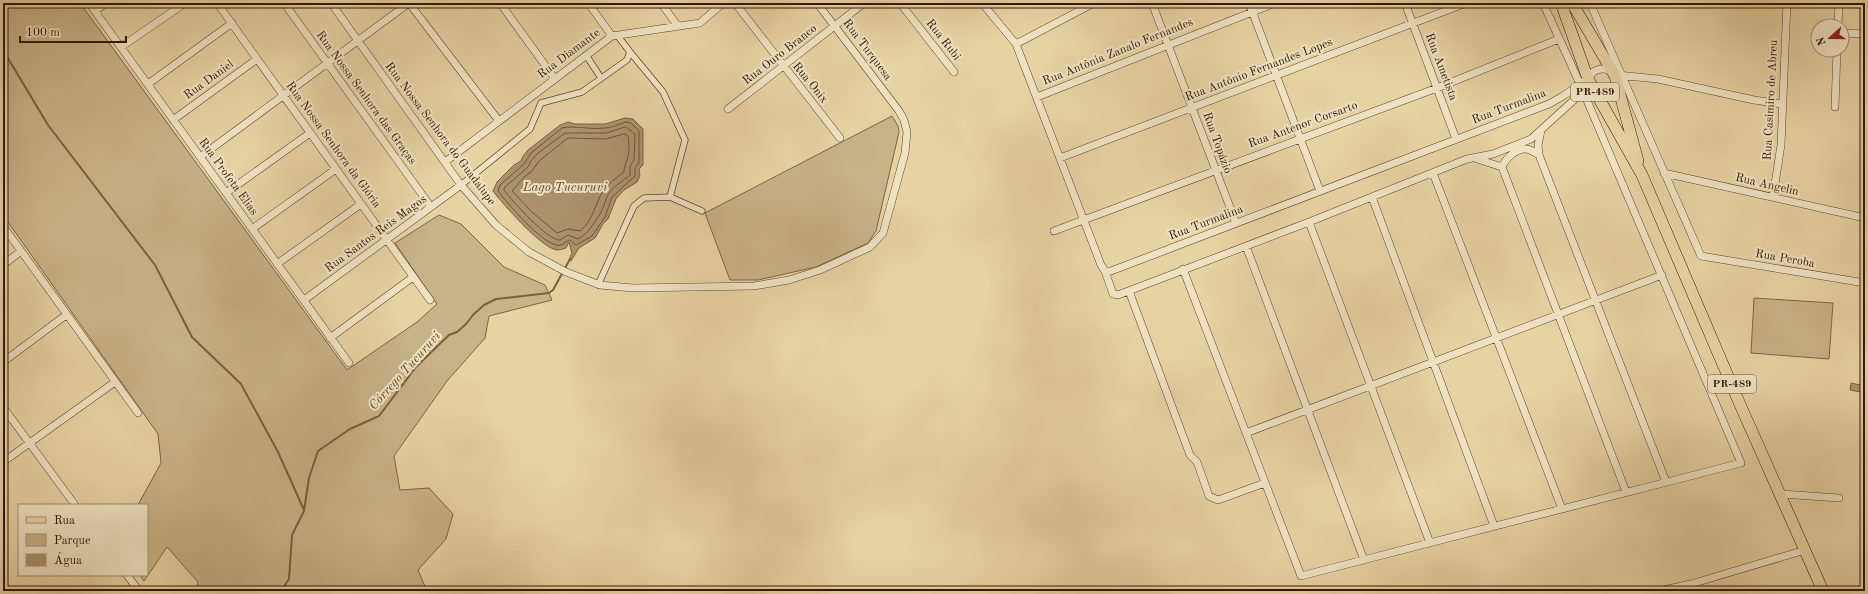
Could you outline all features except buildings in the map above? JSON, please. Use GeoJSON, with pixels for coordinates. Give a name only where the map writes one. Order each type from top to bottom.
{"type":"FeatureCollection","features":[{"type":"Feature","properties":{"kind":"main road","name":"PR-489"},"geometry":{"type":"LineString","coordinates":[[1561,3],[1586,87],[1642,175],[1823,591]]}},
{"type":"Feature","properties":{"kind":"main road","name":"PR-489"},"geometry":{"type":"LineString","coordinates":[[1572,3],[1618,75],[1642,175]]}},
{"type":"Feature","properties":{"kind":"street","name":"Rua Profeta Elias"},"geometry":{"type":"LineString","coordinates":[[89,3],[349,363]]}},
{"type":"Feature","properties":{"kind":"street"},"geometry":{"type":"LineString","coordinates":[[95,11],[106,3]]}},
{"type":"Feature","properties":{"kind":"street"},"geometry":{"type":"LineString","coordinates":[[121,47],[185,3]]}},
{"type":"Feature","properties":{"kind":"street","name":"Rua Nossa Senhora da Glória"},"geometry":{"type":"LineString","coordinates":[[217,3],[430,300]]}},
{"type":"Feature","properties":{"kind":"street","name":"Rua Nossa Senhora das Graças"},"geometry":{"type":"LineString","coordinates":[[284,3],[431,207]]}},
{"type":"Feature","properties":{"kind":"street","name":"Rua Nossa Senhora do Guadalupe"},"geometry":{"type":"LineString","coordinates":[[330,3],[461,185],[507,236],[529,252],[563,271],[598,285],[633,288],[754,286],[789,280],[820,270],[870,247],[883,233],[905,152],[907,132],[904,120],[899,111]]}},
{"type":"Feature","properties":{"kind":"street"},"geometry":{"type":"LineString","coordinates":[[200,157],[409,3],[499,121]]}},
{"type":"Feature","properties":{"kind":"street"},"geometry":{"type":"LineString","coordinates":[[500,3],[555,79]]}},
{"type":"Feature","properties":{"kind":"street"},"geometry":{"type":"LineString","coordinates":[[588,3],[663,92],[685,140],[670,197]]}},
{"type":"Feature","properties":{"kind":"street"},"geometry":{"type":"LineString","coordinates":[[661,3],[677,25]]}},
{"type":"Feature","properties":{"kind":"street","name":"Rua Diamante"},"geometry":{"type":"LineString","coordinates":[[445,162],[586,55],[615,35],[677,25],[700,23],[723,3]]}},
{"type":"Feature","properties":{"kind":"street","name":"Rua Onix"},"geometry":{"type":"LineString","coordinates":[[735,3],[840,138]]}},
{"type":"Feature","properties":{"kind":"street","name":"Rua Turquesa"},"geometry":{"type":"LineString","coordinates":[[817,3],[899,111]]}},
{"type":"Feature","properties":{"kind":"street","name":"Rua Ouro Branco"},"geometry":{"type":"LineString","coordinates":[[728,108],[864,3]]}},
{"type":"Feature","properties":{"kind":"street","name":"Rua Rubi"},"geometry":{"type":"LineString","coordinates":[[900,3],[954,72]]}},
{"type":"Feature","properties":{"kind":"street"},"geometry":{"type":"LineString","coordinates":[[983,3],[1016,44],[1101,265],[1105,271],[1113,294],[1118,295],[1309,222],[1433,172],[1475,158],[1493,154],[1531,139],[1586,87],[1594,71],[1600,68],[1607,69],[1618,75],[1658,79],[1754,100],[1782,104]]}},
{"type":"Feature","properties":{"kind":"street"},"geometry":{"type":"LineString","coordinates":[[1016,44],[1094,3]]}},
{"type":"Feature","properties":{"kind":"street","name":"Rua Topázio"},"geometry":{"type":"LineString","coordinates":[[1152,3],[1236,224]]}},
{"type":"Feature","properties":{"kind":"street"},"geometry":{"type":"LineString","coordinates":[[1249,3],[1320,191]]}},
{"type":"Feature","properties":{"kind":"street","name":"Rua Antônia Zanalo Fernandes"},"geometry":{"type":"LineString","coordinates":[[1037,97],[1275,3]]}},
{"type":"Feature","properties":{"kind":"street","name":"Rua Ametista"},"geometry":{"type":"LineString","coordinates":[[1405,3],[1456,139]]}},
{"type":"Feature","properties":{"kind":"street","name":"Rua Antônio Fernandes Lopes"},"geometry":{"type":"LineString","coordinates":[[1060,158],[1466,3]]}},
{"type":"Feature","properties":{"kind":"street"},"geometry":{"type":"LineString","coordinates":[[1183,269],[1301,576],[1741,463],[1662,275],[1586,87],[1559,39],[1543,3]]}},
{"type":"Feature","properties":{"kind":"street"},"geometry":{"type":"LineString","coordinates":[[1590,3],[1618,75],[1664,173]]}},
{"type":"Feature","properties":{"kind":"street","name":"Rua Casimiro de Abreu"},"geometry":{"type":"LineString","coordinates":[[1773,197],[1781,145],[1787,3]]}},
{"type":"Feature","properties":{"kind":"street"},"geometry":{"type":"LineString","coordinates":[[1838,18],[1839,3]]}},
{"type":"Feature","properties":{"kind":"street"},"geometry":{"type":"LineString","coordinates":[[148,84],[232,23]]}},
{"type":"Feature","properties":{"kind":"street"},"geometry":{"type":"LineString","coordinates":[[1850,33],[1865,34]]}},
{"type":"Feature","properties":{"kind":"street","name":"Rua Antenor Corsarto"},"geometry":{"type":"LineString","coordinates":[[1054,231],[1437,88],[1559,39]]}},
{"type":"Feature","properties":{"kind":"street"},"geometry":{"type":"LineString","coordinates":[[461,185],[530,129],[541,103],[582,92],[627,60],[630,52]]}},
{"type":"Feature","properties":{"kind":"street"},"geometry":{"type":"LineString","coordinates":[[586,55],[601,78]]}},
{"type":"Feature","properties":{"kind":"street"},"geometry":{"type":"LineString","coordinates":[[1835,107],[1837,58]]}},
{"type":"Feature","properties":{"kind":"street","name":"Rua Daniel"},"geometry":{"type":"LineString","coordinates":[[174,120],[257,59]]}},
{"type":"Feature","properties":{"kind":"street"},"geometry":{"type":"LineString","coordinates":[[1586,87],[1601,94],[1612,90],[1618,75]]}},
{"type":"Feature","properties":{"kind":"street","name":"Rua Turmalina"},"geometry":{"type":"LineString","coordinates":[[1105,271],[1111,272],[1549,104],[1586,87]]}},
{"type":"Feature","properties":{"kind":"street"},"geometry":{"type":"LineString","coordinates":[[1541,130],[1538,146],[1539,155],[1666,482]]}},
{"type":"Feature","properties":{"kind":"street"},"geometry":{"type":"LineString","coordinates":[[226,193],[310,133]]}},
{"type":"Feature","properties":{"kind":"street"},"geometry":{"type":"LineString","coordinates":[[1539,155],[1528,149],[1517,151],[1504,161],[1502,167],[1626,492]]}},
{"type":"Feature","properties":{"kind":"street"},"geometry":{"type":"LineString","coordinates":[[1475,158],[1502,167]]}},
{"type":"Feature","properties":{"kind":"street"},"geometry":{"type":"LineString","coordinates":[[252,229],[336,169]]}},
{"type":"Feature","properties":{"kind":"street"},"geometry":{"type":"LineString","coordinates":[[1433,172],[1562,509]]}},
{"type":"Feature","properties":{"kind":"street","name":"Rua Angelin"},"geometry":{"type":"LineString","coordinates":[[1664,173],[1865,218]]}},
{"type":"Feature","properties":{"kind":"street","name":"Rua Peroba"},"geometry":{"type":"LineString","coordinates":[[1664,173],[1701,256],[1865,283]]}},
{"type":"Feature","properties":{"kind":"street","name":"Rua Santos Reis Magos"},"geometry":{"type":"LineString","coordinates":[[304,300],[461,185]]}},
{"type":"Feature","properties":{"kind":"street"},"geometry":{"type":"LineString","coordinates":[[598,285],[634,206],[644,198],[670,197],[702,211]]}},
{"type":"Feature","properties":{"kind":"street"},"geometry":{"type":"LineString","coordinates":[[1372,197],[1494,526]]}},
{"type":"Feature","properties":{"kind":"street"},"geometry":{"type":"LineString","coordinates":[[277,264],[361,204]]}},
{"type":"Feature","properties":{"kind":"street"},"geometry":{"type":"LineString","coordinates":[[1309,222],[1430,543]]}},
{"type":"Feature","properties":{"kind":"street"},"geometry":{"type":"LineString","coordinates":[[3,226],[138,413]]}},
{"type":"Feature","properties":{"kind":"street"},"geometry":{"type":"LineString","coordinates":[[1246,246],[1364,560]]}},
{"type":"Feature","properties":{"kind":"street"},"geometry":{"type":"LineString","coordinates":[[3,265],[21,251]]}},
{"type":"Feature","properties":{"kind":"street"},"geometry":{"type":"LineString","coordinates":[[1246,433],[1662,275]]}},
{"type":"Feature","properties":{"kind":"street"},"geometry":{"type":"LineString","coordinates":[[330,338],[414,277]]}},
{"type":"Feature","properties":{"kind":"street"},"geometry":{"type":"LineString","coordinates":[[1129,290],[1190,455],[1197,462],[1209,496],[1218,500],[1265,483]]}},
{"type":"Feature","properties":{"kind":"street"},"geometry":{"type":"LineString","coordinates":[[3,362],[66,315]]}},
{"type":"Feature","properties":{"kind":"street"},"geometry":{"type":"LineString","coordinates":[[3,462],[115,382]]}},
{"type":"Feature","properties":{"kind":"street"},"geometry":{"type":"LineString","coordinates":[[3,407],[74,504]]}},
{"type":"Feature","properties":{"kind":"street"},"geometry":{"type":"LineString","coordinates":[[1781,494],[1839,498]]}},
{"type":"Feature","properties":{"kind":"street"},"geometry":{"type":"LineString","coordinates":[[1659,591],[1691,584],[1805,550]]}},
{"type":"Feature","properties":{"kind":"street"},"geometry":{"type":"LineString","coordinates":[[128,576],[139,591]]}},
{"type":"Feature","properties":{"kind":"green space"},"geometry":{"type":"Polygon","coordinates":[[[3,3],[80,3],[347,370],[417,322],[437,304],[395,243],[439,215],[461,224],[504,267],[545,285],[552,300],[489,316],[485,338],[447,381],[394,456],[400,490],[429,488],[453,514],[446,539],[418,570],[427,591],[196,591],[198,582],[167,547],[148,575],[148,504],[139,504],[161,463],[158,434],[3,215],[3,3]]]}},
{"type":"Feature","properties":{"kind":"green space"},"geometry":{"type":"Polygon","coordinates":[[[892,116],[898,126],[899,132],[876,231],[868,243],[816,267],[758,280],[730,280],[705,213],[892,116]]]}},
{"type":"Feature","properties":{"kind":"green space"},"geometry":{"type":"Polygon","coordinates":[[[1754,298],[1833,303],[1829,359],[1751,353],[1754,298]]]}},
{"type":"Feature","properties":{"kind":"green space"},"geometry":{"type":"Polygon","coordinates":[[[141,576],[147,576],[144,581],[141,576]]]}},
{"type":"Feature","properties":{"kind":"water","name":"Lago Tucuruvi"},"geometry":{"type":"Polygon","coordinates":[[[625,118],[633,119],[643,129],[643,165],[639,169],[640,176],[637,182],[624,190],[616,199],[608,219],[603,224],[595,238],[579,248],[571,261],[569,260],[572,253],[569,242],[566,248],[557,250],[542,242],[523,225],[493,191],[497,182],[514,165],[521,161],[528,150],[560,125],[568,122],[575,124],[605,124],[625,118]]]}},
{"type":"Feature","properties":{"kind":"water"},"geometry":{"type":"Polygon","coordinates":[[[1851,383],[1865,386],[1865,393],[1850,390],[1851,383]]]}},
{"type":"Feature","properties":{"kind":"waterway"},"geometry":{"type":"LineString","coordinates":[[3,50],[48,125],[155,265],[192,337],[241,384],[278,452],[304,510]]}},
{"type":"Feature","properties":{"kind":"waterway","name":"Córrego Tucuruvi"},"geometry":{"type":"LineString","coordinates":[[281,591],[289,579],[292,535],[304,511],[309,478],[318,451],[350,429],[379,416],[416,367],[449,335],[457,332],[466,324],[484,305],[496,299],[549,293],[553,290],[570,259]]}}]}
